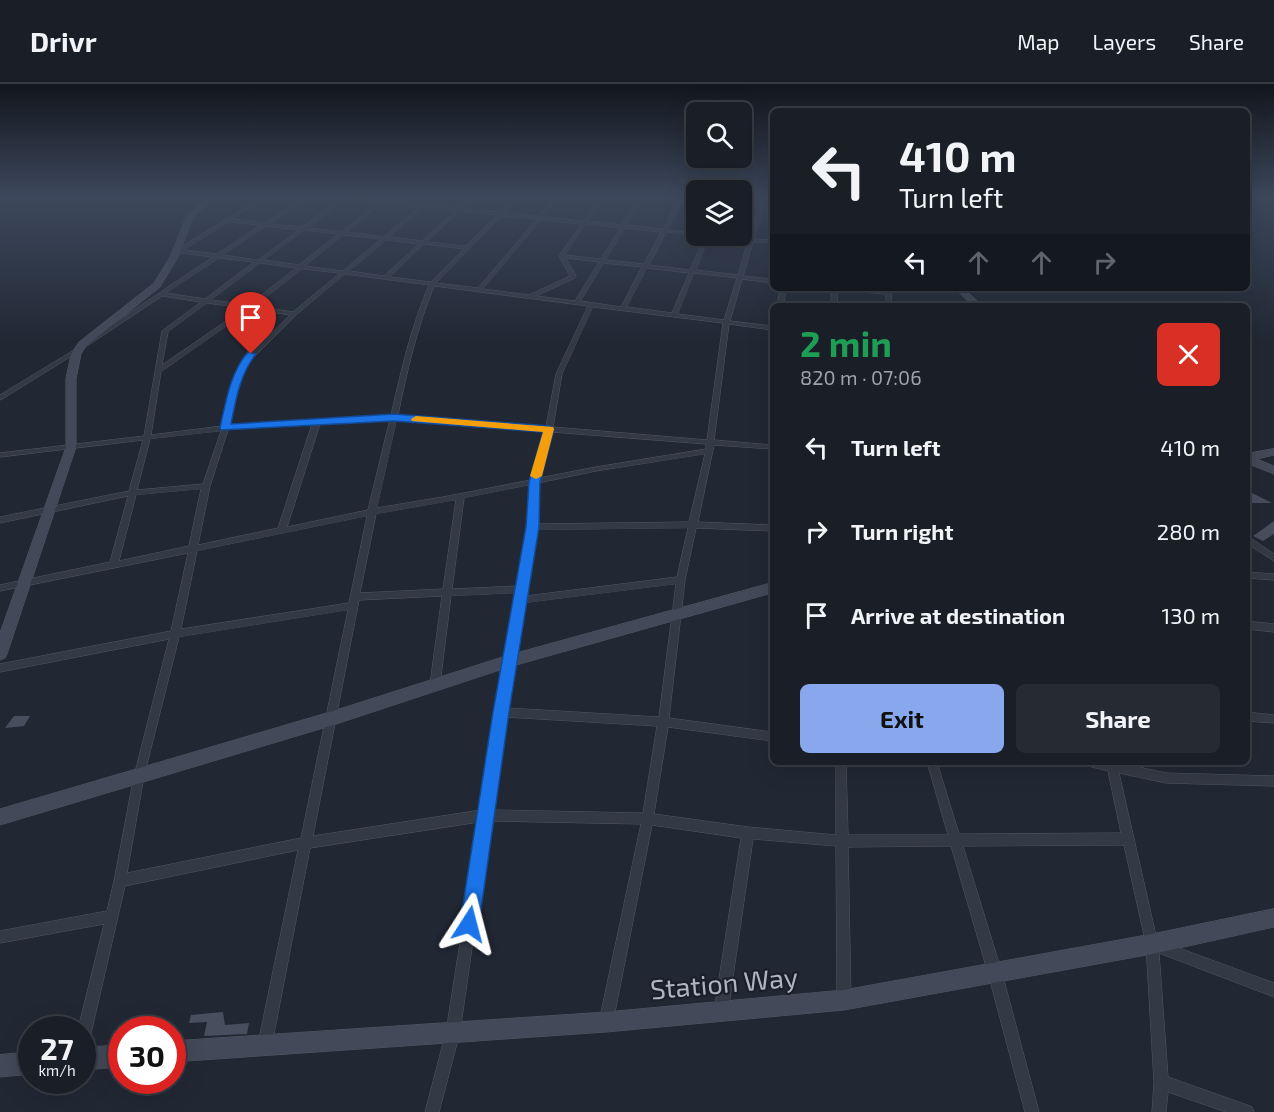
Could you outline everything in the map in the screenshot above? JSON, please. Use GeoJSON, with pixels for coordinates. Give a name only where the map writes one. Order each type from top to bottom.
{"type":"FeatureCollection","features":[{"type":"Feature","properties":{"kind":"street"},"geometry":{"type":"LineString","coordinates":[[0,654],[71,447],[73,429],[70,408],[76,351],[157,285],[180,245]]}},
{"type":"Feature","properties":{"kind":"street"},"geometry":{"type":"LineString","coordinates":[[177,252],[188,245]]}},
{"type":"Feature","properties":{"kind":"street"},"geometry":{"type":"LineString","coordinates":[[0,398],[76,351],[236,245]]}},
{"type":"Feature","properties":{"kind":"street"},"geometry":{"type":"LineString","coordinates":[[114,564],[147,437],[165,331],[281,245]]}},
{"type":"Feature","properties":{"kind":"street"},"geometry":{"type":"LineString","coordinates":[[158,371],[249,308],[328,245]]}},
{"type":"Feature","properties":{"kind":"street"},"geometry":{"type":"LineString","coordinates":[[88,1016],[120,881],[139,776],[175,634],[206,486],[225,428],[232,393],[243,364],[294,315],[378,245]]}},
{"type":"Feature","properties":{"kind":"street"},"geometry":{"type":"LineString","coordinates":[[385,278],[422,245]]}},
{"type":"Feature","properties":{"kind":"street"},"geometry":{"type":"LineString","coordinates":[[446,245],[468,248]]}},
{"type":"Feature","properties":{"kind":"street"},"geometry":{"type":"LineString","coordinates":[[265,1044],[353,601],[408,354],[420,313],[432,284],[471,245]]}},
{"type":"Feature","properties":{"kind":"street"},"geometry":{"type":"LineString","coordinates":[[479,290],[518,245]]}},
{"type":"Feature","properties":{"kind":"street"},"geometry":{"type":"LineString","coordinates":[[562,256],[570,245]]}},
{"type":"Feature","properties":{"kind":"street"},"geometry":{"type":"LineString","coordinates":[[577,303],[612,245]]}},
{"type":"Feature","properties":{"kind":"street"},"geometry":{"type":"LineString","coordinates":[[623,309],[658,245]]}},
{"type":"Feature","properties":{"kind":"street"},"geometry":{"type":"LineString","coordinates":[[674,316],[703,246]]}},
{"type":"Feature","properties":{"kind":"street"},"geometry":{"type":"LineString","coordinates":[[606,1022],[648,819],[664,722],[681,580],[709,447],[726,323],[749,246]]}},
{"type":"Feature","properties":{"kind":"street"},"geometry":{"type":"LineString","coordinates":[[177,252],[770,328]]}},
{"type":"Feature","properties":{"kind":"street"},"geometry":{"type":"LineString","coordinates":[[562,256],[770,281]]}},
{"type":"Feature","properties":{"kind":"street"},"geometry":{"type":"LineString","coordinates":[[528,297],[573,277],[562,256]]}},
{"type":"Feature","properties":{"kind":"street"},"geometry":{"type":"LineString","coordinates":[[962,291],[975,303]]}},
{"type":"Feature","properties":{"kind":"street"},"geometry":{"type":"LineString","coordinates":[[148,293],[294,315]]}},
{"type":"Feature","properties":{"kind":"street"},"geometry":{"type":"LineString","coordinates":[[432,1112],[453,1032],[509,661],[533,527],[534,482],[549,429],[559,374],[591,305]]}},
{"type":"Feature","properties":{"kind":"street"},"geometry":{"type":"LineString","coordinates":[[0,455],[225,428],[394,417],[549,429],[709,447],[770,447]]}},
{"type":"Feature","properties":{"kind":"street"},"geometry":{"type":"LineString","coordinates":[[281,531],[316,421]]}},
{"type":"Feature","properties":{"kind":"street"},"geometry":{"type":"LineString","coordinates":[[0,588],[372,512],[709,447]]}},
{"type":"Feature","properties":{"kind":"street"},"geometry":{"type":"LineString","coordinates":[[1250,457],[1274,452]]}},
{"type":"Feature","properties":{"kind":"street"},"geometry":{"type":"LineString","coordinates":[[1250,460],[1274,470]]}},
{"type":"Feature","properties":{"kind":"street"},"geometry":{"type":"LineString","coordinates":[[0,520],[132,493],[206,486]]}},
{"type":"Feature","properties":{"kind":"street"},"geometry":{"type":"LineString","coordinates":[[435,684],[460,496]]}},
{"type":"Feature","properties":{"kind":"street"},"geometry":{"type":"LineString","coordinates":[[533,527],[691,525],[770,528]]}},
{"type":"Feature","properties":{"kind":"street"},"geometry":{"type":"LineString","coordinates":[[1250,541],[1274,558]]}},
{"type":"Feature","properties":{"kind":"street"},"geometry":{"type":"LineString","coordinates":[[1250,575],[1274,577]]}},
{"type":"Feature","properties":{"kind":"street"},"geometry":{"type":"LineString","coordinates":[[519,600],[681,580]]}},
{"type":"Feature","properties":{"kind":"street"},"geometry":{"type":"LineString","coordinates":[[0,668],[353,601],[447,592],[521,589]]}},
{"type":"Feature","properties":{"kind":"street"},"geometry":{"type":"LineString","coordinates":[[0,817],[330,719],[509,661],[770,589]]}},
{"type":"Feature","properties":{"kind":"street"},"geometry":{"type":"LineString","coordinates":[[1250,625],[1274,628]]}},
{"type":"Feature","properties":{"kind":"street"},"geometry":{"type":"LineString","coordinates":[[501,712],[664,722],[770,737]]}},
{"type":"Feature","properties":{"kind":"street"},"geometry":{"type":"LineString","coordinates":[[1250,716],[1274,719]]}},
{"type":"Feature","properties":{"kind":"street"},"geometry":{"type":"LineString","coordinates":[[842,765],[844,1000]]}},
{"type":"Feature","properties":{"kind":"street"},"geometry":{"type":"LineString","coordinates":[[933,765],[995,973],[1032,1112]]}},
{"type":"Feature","properties":{"kind":"street"},"geometry":{"type":"LineString","coordinates":[[1159,1112],[1161,1082],[1152,944],[1111,765],[1166,778],[1274,781]]}},
{"type":"Feature","properties":{"kind":"street"},"geometry":{"type":"LineString","coordinates":[[120,881],[306,843],[486,815],[648,819],[748,833],[844,841],[1127,839]]}},
{"type":"Feature","properties":{"kind":"street"},"geometry":{"type":"LineString","coordinates":[[721,1011],[748,833]]}},
{"type":"Feature","properties":{"kind":"street"},"geometry":{"type":"LineString","coordinates":[[0,937],[112,916]]}},
{"type":"Feature","properties":{"kind":"street","name":"Station Way"},"geometry":{"type":"LineString","coordinates":[[186,1051],[606,1022],[844,1000],[1152,944],[1274,918]]}},
{"type":"Feature","properties":{"kind":"street"},"geometry":{"type":"LineString","coordinates":[[1152,944],[1274,990]]}},
{"type":"Feature","properties":{"kind":"street"},"geometry":{"type":"LineString","coordinates":[[0,1066],[18,1064]]}},
{"type":"Feature","properties":{"kind":"street"},"geometry":{"type":"LineString","coordinates":[[1161,1082],[1247,1112]]}},
{"type":"Feature","properties":{"kind":"building"},"geometry":{"type":"Polygon","coordinates":[[[1250,492],[1272,503],[1250,503],[1250,492]]]}},
{"type":"Feature","properties":{"kind":"building"},"geometry":{"type":"Polygon","coordinates":[[[1274,521],[1274,534],[1263,541],[1253,536],[1274,521]]]}},
{"type":"Feature","properties":{"kind":"building"},"geometry":{"type":"Polygon","coordinates":[[[14,716],[30,716],[24,726],[5,728],[14,716]]]}},
{"type":"Feature","properties":{"kind":"building"},"geometry":{"type":"Polygon","coordinates":[[[223,1012],[225,1025],[249,1023],[247,1034],[204,1036],[207,1022],[189,1023],[191,1015],[223,1012]]]}},
{"type":"Feature","properties":{"kind":"slow traffic"},"geometry":{"type":"LineString","coordinates":[[416,419],[549,429],[536,476]]}},
{"type":"Feature","properties":{"kind":"route"},"geometry":{"type":"LineString","coordinates":[[251,354],[243,364],[232,393],[225,428],[394,417],[549,429],[534,482],[533,527],[519,600],[469,924]]}}]}
